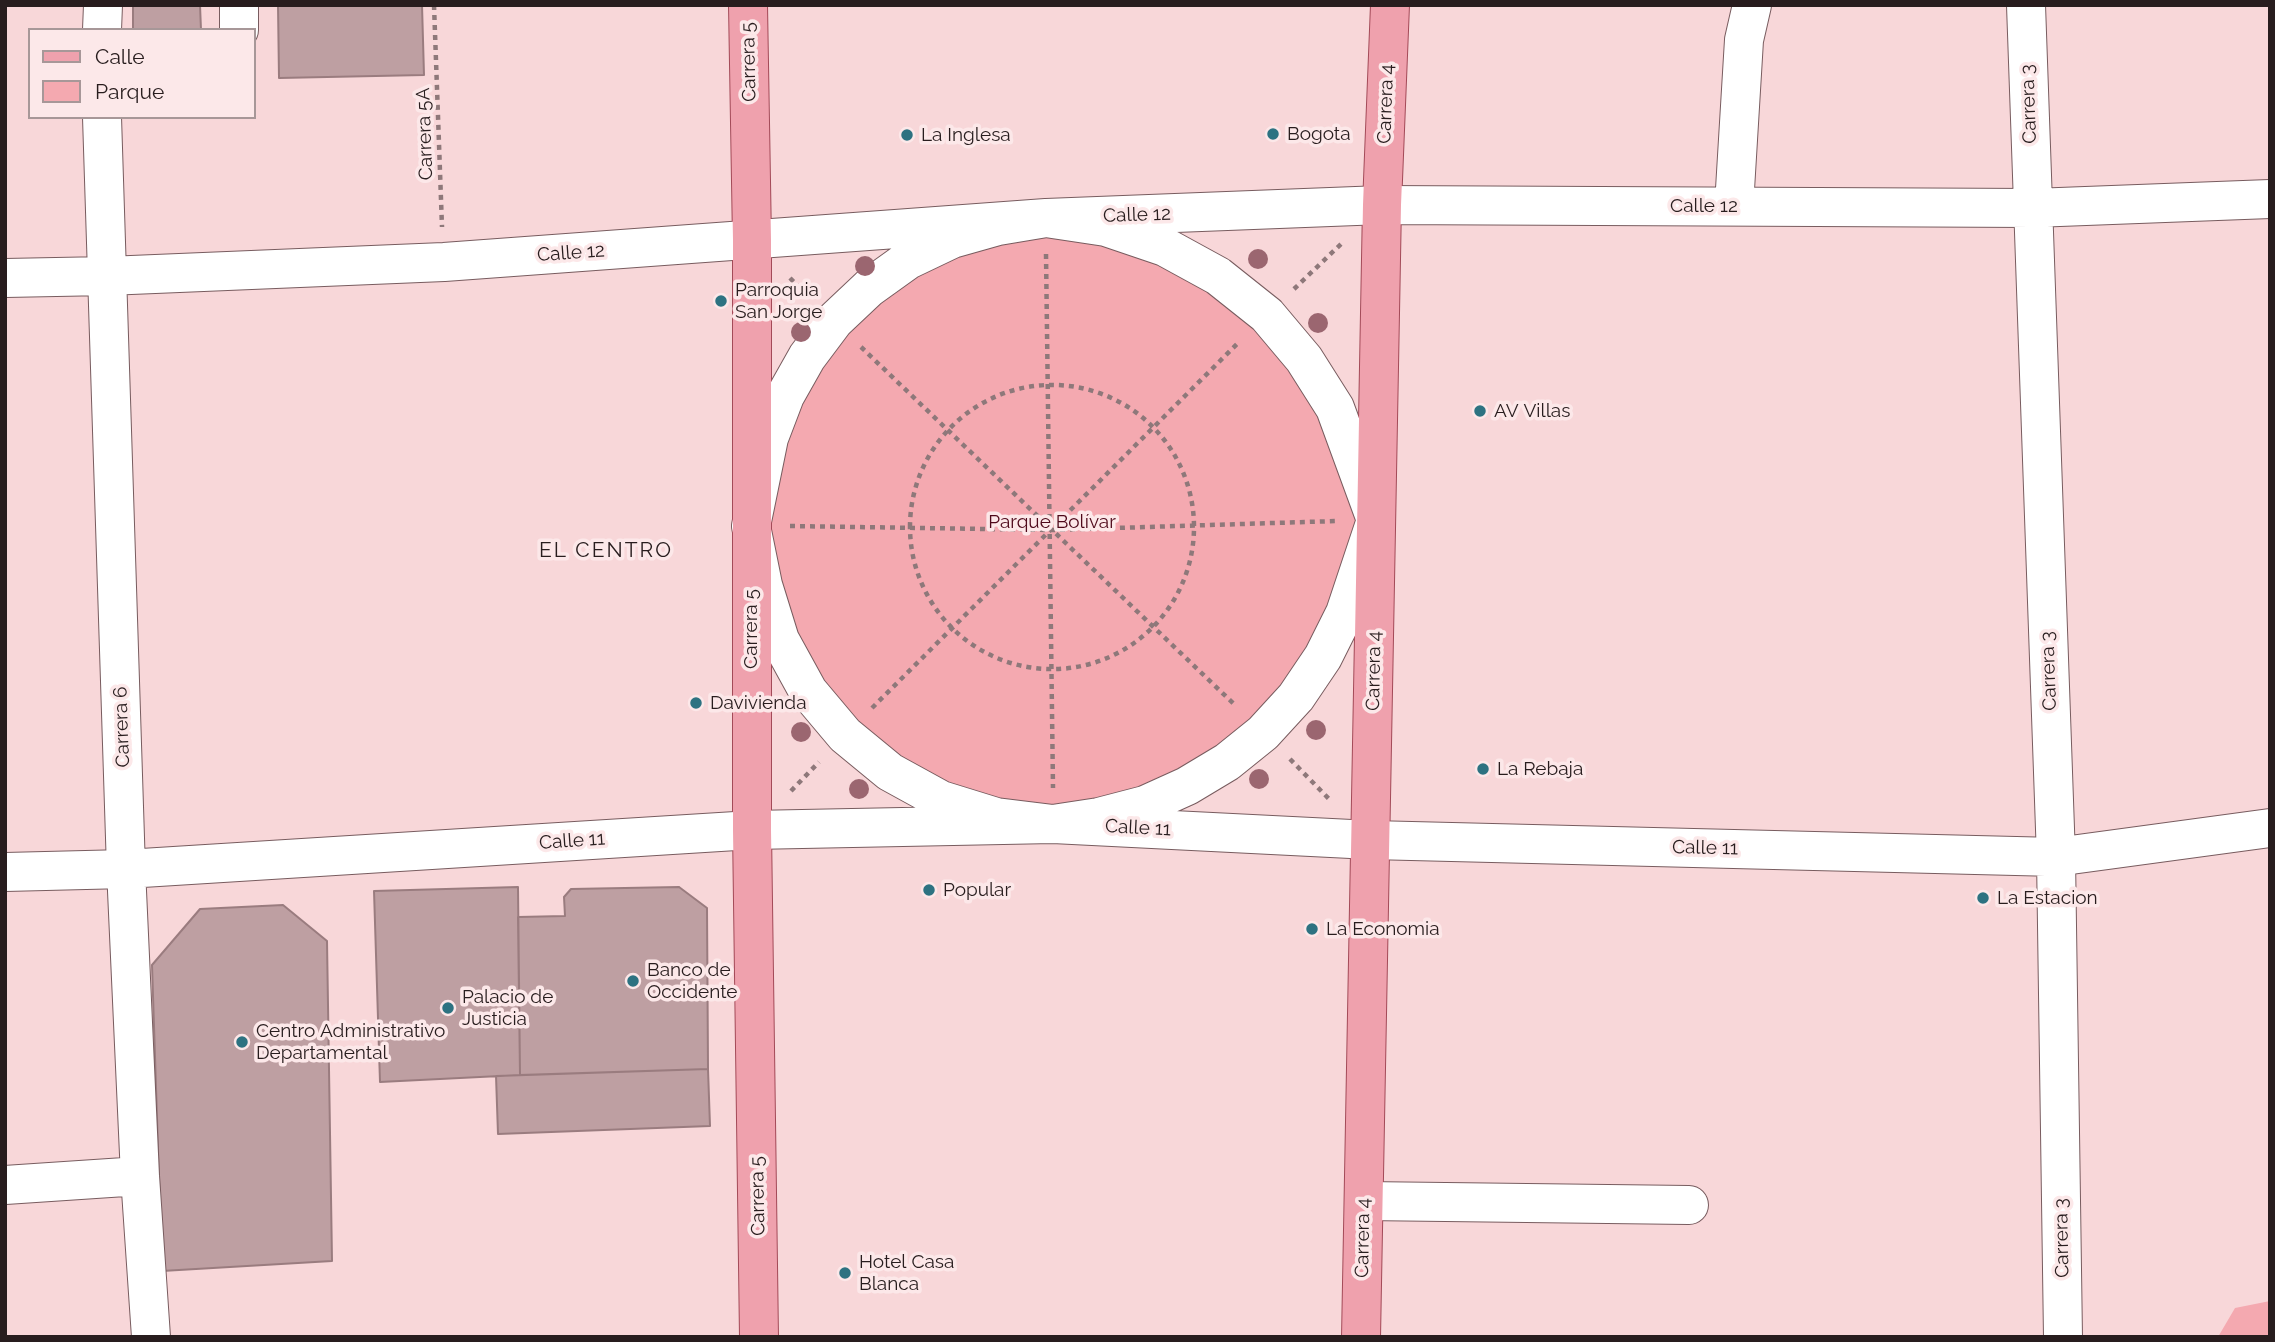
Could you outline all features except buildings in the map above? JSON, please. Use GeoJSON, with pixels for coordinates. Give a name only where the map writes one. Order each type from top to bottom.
{"type":"FeatureCollection","features":[{"type":"Feature","properties":{"kind":"main road","name":"Carrera 5"},"geometry":{"type":"LineString","coordinates":[[748,5],[752,830],[760,1337]]}},
{"type":"Feature","properties":{"kind":"main road","name":"Carrera 4"},"geometry":{"type":"LineString","coordinates":[[1361,1337],[1382,205],[1390,5]]}},
{"type":"Feature","properties":{"kind":"street"},"geometry":{"type":"LineString","coordinates":[[102,28],[103,5]]}},
{"type":"Feature","properties":{"kind":"street"},"geometry":{"type":"LineString","coordinates":[[239,5],[239,28]]}},
{"type":"Feature","properties":{"kind":"street"},"geometry":{"type":"LineString","coordinates":[[1734,206],[1744,40],[1752,5]]}},
{"type":"Feature","properties":{"kind":"street","name":"Carrera 3"},"geometry":{"type":"LineString","coordinates":[[2026,5],[2056,857],[2063,1337]]}},
{"type":"Feature","properties":{"kind":"street","name":"Carrera 6"},"geometry":{"type":"LineString","coordinates":[[102,119],[126,869],[140,1176],[151,1337]]}},
{"type":"Feature","properties":{"kind":"street","name":"Calle 12"},"geometry":{"type":"LineString","coordinates":[[5,278],[444,262],[1046,218],[1382,205],[2033,208],[2270,199]]}},
{"type":"Feature","properties":{"kind":"street"},"geometry":{"type":"LineString","coordinates":[[1046,218],[1106,227],[1165,247],[1219,276],[1267,315],[1304,359],[1335,408],[1376,520],[1345,614],[1323,657],[1296,697],[1263,733],[1217,768],[1187,786],[1144,805],[1099,817],[1053,824],[996,817],[941,800],[890,772],[845,736],[808,691],[780,640],[763,585],[751,526],[769,438],[785,397],[807,356],[834,321],[869,288],[908,260],[952,239],[998,226],[1046,218]]}},
{"type":"Feature","properties":{"kind":"street","name":"Calle 11"},"geometry":{"type":"LineString","coordinates":[[5,872],[126,869],[752,830],[1053,824],[1371,840],[2056,857],[2270,828]]}},
{"type":"Feature","properties":{"kind":"street"},"geometry":{"type":"LineString","coordinates":[[5,1185],[140,1176]]}},
{"type":"Feature","properties":{"kind":"street"},"geometry":{"type":"LineString","coordinates":[[1364,1201],[1689,1205]]}},
{"type":"Feature","properties":{"kind":"path","name":"Carrera 5A"},"geometry":{"type":"LineString","coordinates":[[434,5],[444,262]]}},
{"type":"Feature","properties":{"kind":"path"},"geometry":{"type":"LineString","coordinates":[[752,830],[1267,315],[1382,205]]}},
{"type":"Feature","properties":{"kind":"path"},"geometry":{"type":"LineString","coordinates":[[1046,218],[1052,530],[1053,824]]}},
{"type":"Feature","properties":{"kind":"path"},"geometry":{"type":"LineString","coordinates":[[751,240],[1332,801]]}},
{"type":"Feature","properties":{"kind":"path"},"geometry":{"type":"LineString","coordinates":[[1049,383],[1106,394],[1155,427],[1184,472],[1195,525],[1185,580],[1154,628],[1107,660],[1053,671],[998,660],[951,629],[920,583],[909,528],[919,475],[947,430],[994,396],[1049,383]]}},
{"type":"Feature","properties":{"kind":"path"},"geometry":{"type":"LineString","coordinates":[[751,526],[1052,530],[1376,520]]}},
{"type":"Feature","properties":{"kind":"green space","name":"Parque Bolívar"},"geometry":{"type":"Polygon","coordinates":[[[1106,227],[1267,315],[1376,520],[1345,613],[1227,762],[1053,824],[890,772],[780,640],[759,482],[785,396],[908,260],[1106,227]]]}},
{"type":"Feature","properties":{"kind":"green space"},"geometry":{"type":"Polygon","coordinates":[[[2270,1301],[2270,1337],[2218,1337],[2235,1308],[2270,1301]]]}},
{"type":"Feature","properties":{"kind":"place","name":"Bogota"},"geometry":{"type":"Point","coordinates":[1273,134]}},
{"type":"Feature","properties":{"kind":"place","name":"La Inglesa"},"geometry":{"type":"Point","coordinates":[907,135]}},
{"type":"Feature","properties":{"kind":"place","name":"Parroquia San Jorge"},"geometry":{"type":"Point","coordinates":[721,301]}},
{"type":"Feature","properties":{"kind":"place","name":"AV Villas"},"geometry":{"type":"Point","coordinates":[1480,411]}},
{"type":"Feature","properties":{"kind":"place","name":"Davivienda"},"geometry":{"type":"Point","coordinates":[696,703]}},
{"type":"Feature","properties":{"kind":"place","name":"La Rebaja"},"geometry":{"type":"Point","coordinates":[1483,769]}},
{"type":"Feature","properties":{"kind":"place","name":"Popular"},"geometry":{"type":"Point","coordinates":[929,890]}},
{"type":"Feature","properties":{"kind":"place","name":"La Estacion"},"geometry":{"type":"Point","coordinates":[1983,898]}},
{"type":"Feature","properties":{"kind":"place","name":"La Economia"},"geometry":{"type":"Point","coordinates":[1312,929]}},
{"type":"Feature","properties":{"kind":"place","name":"Banco de Occidente"},"geometry":{"type":"Point","coordinates":[633,981]}},
{"type":"Feature","properties":{"kind":"place","name":"Palacio de Justicia"},"geometry":{"type":"Point","coordinates":[448,1008]}},
{"type":"Feature","properties":{"kind":"place","name":"Centro Administrativo Departamental"},"geometry":{"type":"Point","coordinates":[242,1042]}},
{"type":"Feature","properties":{"kind":"place","name":"Hotel Casa Blanca"},"geometry":{"type":"Point","coordinates":[845,1273]}},
{"type":"Feature","properties":{"kind":"district","name":"EL CENTRO"},"geometry":{"type":"Point","coordinates":[606,551]}}]}
